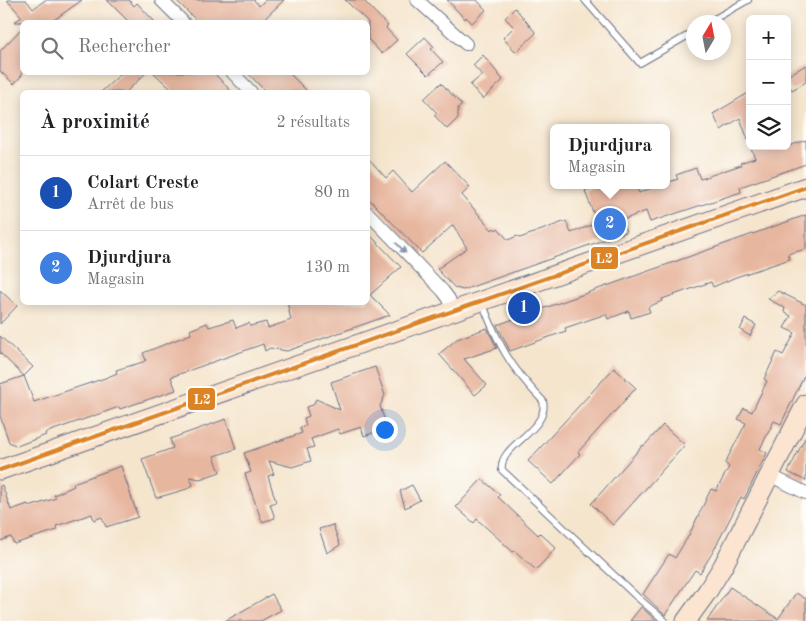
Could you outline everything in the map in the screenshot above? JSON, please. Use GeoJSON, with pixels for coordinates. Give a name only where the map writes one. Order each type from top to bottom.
{"type":"FeatureCollection","features":[{"type":"Feature","properties":{"kind":"main road"},"geometry":{"type":"LineString","coordinates":[[0,470],[806,186]]}},
{"type":"Feature","properties":{"kind":"main road"},"geometry":{"type":"LineString","coordinates":[[686,621],[718,573],[806,404]]}},
{"type":"Feature","properties":{"kind":"street"},"geometry":{"type":"LineString","coordinates":[[161,0],[181,20]]}},
{"type":"Feature","properties":{"kind":"street"},"geometry":{"type":"LineString","coordinates":[[418,0],[466,44]]}},
{"type":"Feature","properties":{"kind":"street"},"geometry":{"type":"LineString","coordinates":[[235,75],[249,90]]}},
{"type":"Feature","properties":{"kind":"street"},"geometry":{"type":"LineString","coordinates":[[370,215],[443,290],[449,298],[453,311]]}},
{"type":"Feature","properties":{"kind":"street"},"geometry":{"type":"LineString","coordinates":[[769,475],[806,493]]}},
{"type":"Feature","properties":{"kind":"lane"},"geometry":{"type":"LineString","coordinates":[[585,0],[640,63],[686,37]]}},
{"type":"Feature","properties":{"kind":"lane"},"geometry":{"type":"LineString","coordinates":[[722,15],[748,0]]}},
{"type":"Feature","properties":{"kind":"lane"},"geometry":{"type":"LineString","coordinates":[[482,301],[506,357],[523,380],[543,401],[544,405],[540,419],[504,459],[502,470],[665,621]]}},
{"type":"Feature","properties":{"kind":"building"},"geometry":{"type":"Polygon","coordinates":[[[7,0],[26,0],[33,9],[45,0],[82,0],[54,20],[20,20],[20,22],[14,22],[22,17],[7,0]]]}},
{"type":"Feature","properties":{"kind":"building"},"geometry":{"type":"Polygon","coordinates":[[[107,0],[129,0],[134,6],[137,3],[153,20],[127,20],[107,0]]]}},
{"type":"Feature","properties":{"kind":"building"},"geometry":{"type":"Polygon","coordinates":[[[176,0],[254,0],[259,6],[265,0],[284,0],[263,20],[196,20],[176,0]]]}},
{"type":"Feature","properties":{"kind":"building"},"geometry":{"type":"Polygon","coordinates":[[[345,0],[363,0],[388,26],[386,28],[397,40],[382,54],[370,41],[370,20],[366,20],[345,0]]]}},
{"type":"Feature","properties":{"kind":"building"},"geometry":{"type":"Polygon","coordinates":[[[447,0],[477,0],[486,10],[472,23],[466,17],[465,19],[447,0]]]}},
{"type":"Feature","properties":{"kind":"building"},"geometry":{"type":"Polygon","coordinates":[[[515,8],[536,33],[516,52],[503,38],[514,27],[505,18],[515,8]]]}},
{"type":"Feature","properties":{"kind":"building"},"geometry":{"type":"Polygon","coordinates":[[[20,30],[20,75],[22,75],[14,84],[0,71],[0,51],[20,30]]]}},
{"type":"Feature","properties":{"kind":"building"},"geometry":{"type":"Polygon","coordinates":[[[425,37],[434,47],[431,49],[443,62],[428,75],[407,54],[425,37]]]}},
{"type":"Feature","properties":{"kind":"building"},"geometry":{"type":"Polygon","coordinates":[[[483,55],[503,80],[483,99],[470,85],[482,75],[473,65],[483,55]]]}},
{"type":"Feature","properties":{"kind":"building"},"geometry":{"type":"Polygon","coordinates":[[[806,65],[806,82],[792,90],[791,74],[806,65]]]}},
{"type":"Feature","properties":{"kind":"building"},"geometry":{"type":"Polygon","coordinates":[[[120,75],[144,75],[128,90],[103,90],[120,75]]]}},
{"type":"Feature","properties":{"kind":"building"},"geometry":{"type":"Polygon","coordinates":[[[156,75],[216,75],[230,90],[172,90],[156,75]]]}},
{"type":"Feature","properties":{"kind":"building"},"geometry":{"type":"Polygon","coordinates":[[[250,75],[291,75],[306,90],[264,90],[250,75]]]}},
{"type":"Feature","properties":{"kind":"building"},"geometry":{"type":"Polygon","coordinates":[[[441,83],[462,105],[458,108],[458,118],[447,129],[434,115],[437,113],[424,99],[441,83]]]}},
{"type":"Feature","properties":{"kind":"building"},"geometry":{"type":"Polygon","coordinates":[[[746,94],[746,134],[740,118],[721,130],[713,114],[746,94]]]}},
{"type":"Feature","properties":{"kind":"building"},"geometry":{"type":"Polygon","coordinates":[[[806,140],[806,164],[740,187],[741,192],[650,222],[646,211],[622,220],[626,232],[463,290],[455,288],[437,269],[467,248],[453,225],[422,253],[370,200],[370,160],[386,178],[393,171],[412,192],[445,161],[470,187],[462,195],[492,230],[498,228],[508,240],[517,236],[520,238],[566,221],[571,233],[597,223],[585,191],[589,189],[612,189],[613,191],[618,189],[638,189],[639,193],[649,189],[670,189],[670,182],[678,179],[676,175],[696,168],[700,179],[741,165],[740,163],[755,158],[752,150],[791,150],[791,145],[806,140]]]}},
{"type":"Feature","properties":{"kind":"building"},"geometry":{"type":"Polygon","coordinates":[[[806,215],[806,249],[788,254],[790,259],[736,277],[713,287],[711,282],[662,299],[662,301],[648,307],[650,312],[631,318],[629,311],[608,319],[606,314],[565,328],[566,331],[510,351],[497,325],[806,215]]]}},
{"type":"Feature","properties":{"kind":"building"},"geometry":{"type":"Polygon","coordinates":[[[370,235],[401,267],[370,295],[370,235]]]}},
{"type":"Feature","properties":{"kind":"building"},"geometry":{"type":"Polygon","coordinates":[[[0,290],[17,306],[0,324],[0,290]]]}},
{"type":"Feature","properties":{"kind":"building"},"geometry":{"type":"Polygon","coordinates":[[[778,291],[806,305],[806,372],[781,424],[774,421],[760,449],[767,453],[744,499],[741,497],[700,573],[695,570],[665,615],[643,594],[669,554],[675,558],[689,535],[711,489],[716,491],[729,467],[725,463],[746,423],[738,419],[744,408],[752,412],[767,381],[764,379],[777,352],[783,355],[795,333],[784,328],[791,316],[784,312],[785,308],[768,299],[778,291]]]}},
{"type":"Feature","properties":{"kind":"building"},"geometry":{"type":"Polygon","coordinates":[[[370,295],[390,315],[287,351],[270,348],[265,351],[263,344],[171,377],[176,390],[120,409],[119,407],[45,433],[46,435],[17,446],[9,442],[0,416],[0,384],[24,376],[34,402],[108,377],[117,373],[116,370],[143,362],[146,360],[143,353],[191,334],[190,330],[207,323],[209,327],[233,320],[236,328],[249,323],[250,326],[266,322],[268,328],[291,320],[288,305],[370,305],[370,295]]]}},
{"type":"Feature","properties":{"kind":"building"},"geometry":{"type":"Polygon","coordinates":[[[745,319],[756,325],[750,336],[740,330],[745,319]]]}},
{"type":"Feature","properties":{"kind":"building"},"geometry":{"type":"Polygon","coordinates":[[[487,328],[497,348],[464,359],[487,385],[475,395],[439,354],[457,339],[487,328]]]}},
{"type":"Feature","properties":{"kind":"building"},"geometry":{"type":"Polygon","coordinates":[[[0,336],[33,367],[24,376],[0,353],[0,336]]]}},
{"type":"Feature","properties":{"kind":"building"},"geometry":{"type":"Polygon","coordinates":[[[375,367],[385,395],[380,406],[387,428],[364,436],[361,427],[340,434],[338,429],[311,439],[314,447],[307,449],[311,461],[292,467],[269,461],[274,474],[268,476],[276,502],[270,504],[275,518],[262,522],[245,474],[251,472],[244,453],[302,433],[300,428],[306,426],[304,418],[309,416],[306,407],[313,405],[316,399],[340,410],[331,382],[375,367]]]}},
{"type":"Feature","properties":{"kind":"building"},"geometry":{"type":"Polygon","coordinates":[[[614,368],[636,388],[578,452],[580,454],[553,484],[528,461],[614,368]]]}},
{"type":"Feature","properties":{"kind":"building"},"geometry":{"type":"Polygon","coordinates":[[[226,419],[236,449],[214,456],[220,472],[200,479],[190,477],[193,485],[187,489],[156,498],[142,459],[173,448],[170,439],[226,419]]]}},
{"type":"Feature","properties":{"kind":"building"},"geometry":{"type":"Polygon","coordinates":[[[663,425],[685,445],[613,525],[591,504],[663,425]]]}},
{"type":"Feature","properties":{"kind":"building"},"geometry":{"type":"Polygon","coordinates":[[[806,436],[806,481],[788,472],[806,436]]]}},
{"type":"Feature","properties":{"kind":"building"},"geometry":{"type":"Polygon","coordinates":[[[121,466],[138,517],[106,527],[102,517],[94,520],[92,514],[56,526],[57,530],[14,544],[11,537],[0,541],[0,486],[2,485],[11,510],[28,504],[29,507],[56,498],[54,495],[74,486],[73,483],[121,466]]]}},
{"type":"Feature","properties":{"kind":"building"},"geometry":{"type":"Polygon","coordinates":[[[482,479],[538,535],[540,533],[556,548],[536,570],[477,519],[474,523],[456,507],[482,479]]]}},
{"type":"Feature","properties":{"kind":"building"},"geometry":{"type":"Polygon","coordinates":[[[412,485],[420,500],[405,508],[400,491],[412,485]]]}},
{"type":"Feature","properties":{"kind":"building"},"geometry":{"type":"Polygon","coordinates":[[[333,525],[340,545],[327,553],[319,529],[333,525]]]}},
{"type":"Feature","properties":{"kind":"building"},"geometry":{"type":"Polygon","coordinates":[[[730,587],[778,619],[796,593],[806,599],[806,621],[707,621],[730,587]]]}},
{"type":"Feature","properties":{"kind":"building"},"geometry":{"type":"Polygon","coordinates":[[[272,594],[281,610],[261,621],[225,621],[272,594]]]}},
{"type":"Feature","properties":{"kind":"building"},"geometry":{"type":"Polygon","coordinates":[[[641,607],[657,621],[630,621],[641,607]]]}},
{"type":"Feature","properties":{"kind":"transit line","name":"L2"},"geometry":{"type":"LineString","coordinates":[[0,470],[806,187]]}},
{"type":"Feature","properties":{"kind":"place","name":"Djurdjura"},"geometry":{"type":"Point","coordinates":[610,224]}},
{"type":"Feature","properties":{"kind":"place","name":"Colart Creste"},"geometry":{"type":"Point","coordinates":[524,308]}}]}
